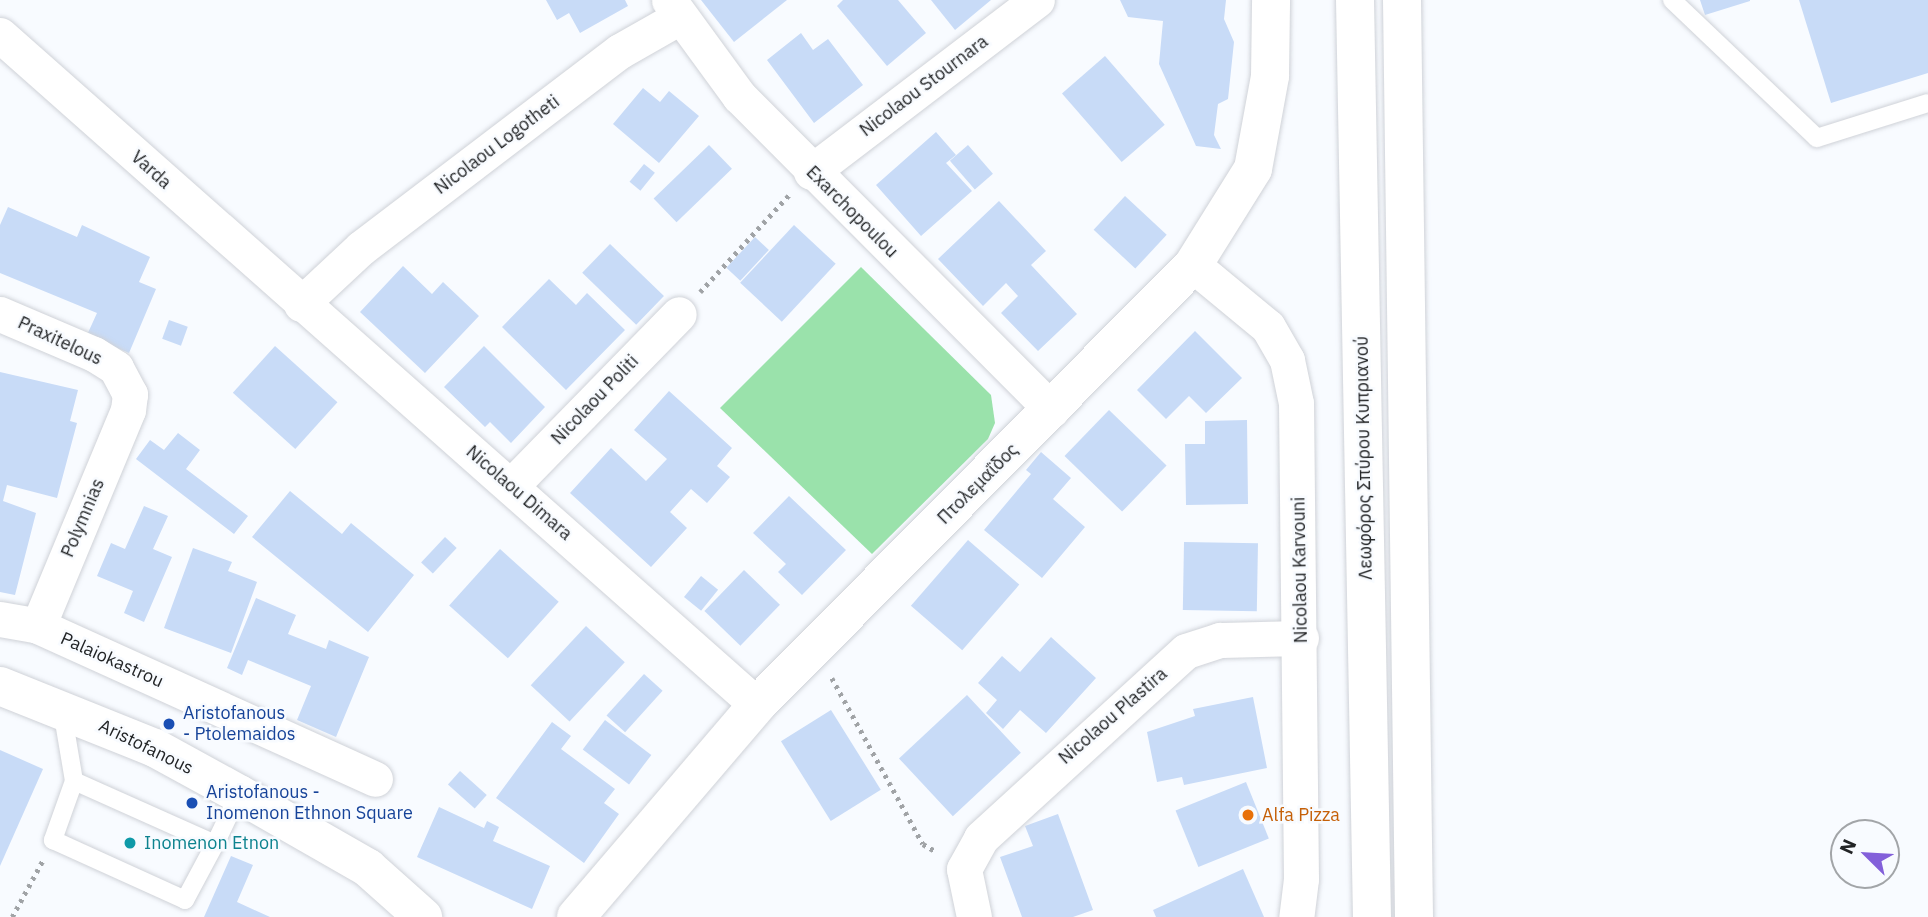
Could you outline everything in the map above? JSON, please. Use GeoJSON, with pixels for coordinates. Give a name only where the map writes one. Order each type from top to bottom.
{"type":"FeatureCollection","features":[{"type":"Feature","properties":{"kind":"main road","name":"Πτολεμαΐδος"},"geometry":{"type":"LineString","coordinates":[[576,917],[757,705],[1193,265],[1253,169],[1270,76],[1270,0]]}},
{"type":"Feature","properties":{"kind":"main road","name":"Λεωφόρος Σπύρου Κυπριανού"},"geometry":{"type":"LineString","coordinates":[[1356,0],[1372,917]]}},
{"type":"Feature","properties":{"kind":"main road"},"geometry":{"type":"LineString","coordinates":[[1402,0],[1415,917]]}},
{"type":"Feature","properties":{"kind":"main road","name":"Aristofanous"},"geometry":{"type":"LineString","coordinates":[[0,685],[61,708],[239,794],[368,868],[423,917]]}},
{"type":"Feature","properties":{"kind":"street","name":"Nicolaou Stournara"},"geometry":{"type":"LineString","coordinates":[[811,172],[1037,0]]}},
{"type":"Feature","properties":{"kind":"street","name":"Exarchopoulou"},"geometry":{"type":"LineString","coordinates":[[673,9],[811,172],[1052,410]]}},
{"type":"Feature","properties":{"kind":"street","name":"Nicolaou Logotheti"},"geometry":{"type":"LineString","coordinates":[[313,294],[361,248],[673,9]]}},
{"type":"Feature","properties":{"kind":"street","name":"Varda"},"geometry":{"type":"LineString","coordinates":[[0,35],[313,294]]}},
{"type":"Feature","properties":{"kind":"street","name":"Nicolaou Karvouni"},"geometry":{"type":"LineString","coordinates":[[1193,265],[1268,327],[1287,360],[1296,402],[1301,638],[1296,917]]}},
{"type":"Feature","properties":{"kind":"street","name":"Nicolaou Dimara"},"geometry":{"type":"LineString","coordinates":[[313,294],[511,486],[757,705]]}},
{"type":"Feature","properties":{"kind":"street","name":"Praxitelous"},"geometry":{"type":"LineString","coordinates":[[0,314],[116,368],[130,394],[128,410]]}},
{"type":"Feature","properties":{"kind":"street","name":"Nicolaou Politi"},"geometry":{"type":"LineString","coordinates":[[511,486],[679,314]]}},
{"type":"Feature","properties":{"kind":"street","name":"Polymnias"},"geometry":{"type":"LineString","coordinates":[[38,626],[128,410]]}},
{"type":"Feature","properties":{"kind":"street","name":"Palaiokastrou"},"geometry":{"type":"LineString","coordinates":[[0,619],[38,626],[374,779]]}},
{"type":"Feature","properties":{"kind":"street","name":"Nicolaou Plastira"},"geometry":{"type":"LineString","coordinates":[[964,869],[999,816],[1186,651],[1220,640],[1301,638]]}},
{"type":"Feature","properties":{"kind":"street"},"geometry":{"type":"LineString","coordinates":[[964,869],[974,917]]}},
{"type":"Feature","properties":{"kind":"lane"},"geometry":{"type":"LineString","coordinates":[[1672,0],[1817,138],[1928,103]]}},
{"type":"Feature","properties":{"kind":"lane"},"geometry":{"type":"LineString","coordinates":[[61,708],[74,781],[53,840],[185,900],[239,794]]}},
{"type":"Feature","properties":{"kind":"lane"},"geometry":{"type":"LineString","coordinates":[[74,781],[215,844]]}},
{"type":"Feature","properties":{"kind":"path"},"geometry":{"type":"LineString","coordinates":[[679,314],[811,172]]}},
{"type":"Feature","properties":{"kind":"path"},"geometry":{"type":"LineString","coordinates":[[815,647],[923,844],[964,869]]}},
{"type":"Feature","properties":{"kind":"path"},"geometry":{"type":"LineString","coordinates":[[12,917],[53,840]]}},
{"type":"Feature","properties":{"kind":"green space"},"geometry":{"type":"Polygon","coordinates":[[[861,267],[991,395],[995,423],[988,439],[872,554],[720,408],[861,267]]]}},
{"type":"Feature","properties":{"kind":"building"},"geometry":{"type":"Polygon","coordinates":[[[546,0],[625,0],[628,6],[580,33],[569,13],[557,20],[546,0]]]}},
{"type":"Feature","properties":{"kind":"building"},"geometry":{"type":"Polygon","coordinates":[[[701,0],[787,0],[734,42],[701,0]]]}},
{"type":"Feature","properties":{"kind":"building"},"geometry":{"type":"Polygon","coordinates":[[[843,0],[898,0],[926,33],[887,66],[837,6],[843,0]]]}},
{"type":"Feature","properties":{"kind":"building"},"geometry":{"type":"Polygon","coordinates":[[[931,0],[991,0],[955,30],[931,0]]]}},
{"type":"Feature","properties":{"kind":"building"},"geometry":{"type":"Polygon","coordinates":[[[1120,0],[1226,0],[1224,19],[1234,42],[1228,99],[1218,104],[1214,135],[1221,149],[1196,146],[1159,64],[1163,21],[1128,17],[1120,0]]]}},
{"type":"Feature","properties":{"kind":"building"},"geometry":{"type":"Polygon","coordinates":[[[1700,0],[1750,0],[1750,1],[1705,15],[1700,0]]]}},
{"type":"Feature","properties":{"kind":"building"},"geometry":{"type":"Polygon","coordinates":[[[1799,0],[1928,0],[1928,73],[1831,103],[1799,0]]]}},
{"type":"Feature","properties":{"kind":"building"},"geometry":{"type":"Polygon","coordinates":[[[801,33],[813,50],[828,39],[863,85],[814,123],[767,60],[801,33]]]}},
{"type":"Feature","properties":{"kind":"building"},"geometry":{"type":"Polygon","coordinates":[[[1105,56],[1165,125],[1122,162],[1062,93],[1105,56]]]}},
{"type":"Feature","properties":{"kind":"building"},"geometry":{"type":"Polygon","coordinates":[[[643,88],[660,102],[669,91],[699,116],[659,163],[613,124],[643,88]]]}},
{"type":"Feature","properties":{"kind":"building"},"geometry":{"type":"Polygon","coordinates":[[[936,132],[956,155],[946,163],[972,191],[921,236],[876,185],[936,132]]]}},
{"type":"Feature","properties":{"kind":"building"},"geometry":{"type":"Polygon","coordinates":[[[709,145],[732,169],[677,222],[654,198],[709,145]]]}},
{"type":"Feature","properties":{"kind":"building"},"geometry":{"type":"Polygon","coordinates":[[[968,145],[993,174],[975,189],[950,161],[968,145]]]}},
{"type":"Feature","properties":{"kind":"building"},"geometry":{"type":"Polygon","coordinates":[[[644,164],[655,173],[640,191],[630,182],[644,164]]]}},
{"type":"Feature","properties":{"kind":"building"},"geometry":{"type":"Polygon","coordinates":[[[1125,196],[1167,235],[1135,269],[1094,230],[1125,196]]]}},
{"type":"Feature","properties":{"kind":"building"},"geometry":{"type":"Polygon","coordinates":[[[999,201],[1046,251],[1031,265],[1077,314],[1038,351],[1001,313],[1018,296],[1006,283],[983,306],[938,259],[999,201]]]}},
{"type":"Feature","properties":{"kind":"building"},"geometry":{"type":"Polygon","coordinates":[[[8,207],[77,237],[82,225],[150,257],[139,282],[156,289],[129,353],[87,335],[97,313],[0,273],[0,225],[8,207]]]}},
{"type":"Feature","properties":{"kind":"building"},"geometry":{"type":"Polygon","coordinates":[[[794,225],[836,264],[782,322],[740,283],[794,225]]]}},
{"type":"Feature","properties":{"kind":"building"},"geometry":{"type":"Polygon","coordinates":[[[755,237],[769,250],[740,281],[726,268],[755,237]]]}},
{"type":"Feature","properties":{"kind":"building"},"geometry":{"type":"Polygon","coordinates":[[[610,244],[664,296],[636,325],[582,273],[610,244]]]}},
{"type":"Feature","properties":{"kind":"building"},"geometry":{"type":"Polygon","coordinates":[[[403,266],[432,294],[443,282],[479,316],[425,373],[360,312],[403,266]]]}},
{"type":"Feature","properties":{"kind":"building"},"geometry":{"type":"Polygon","coordinates":[[[549,279],[576,305],[587,293],[625,330],[566,390],[502,327],[549,279]]]}},
{"type":"Feature","properties":{"kind":"building"},"geometry":{"type":"Polygon","coordinates":[[[169,320],[188,327],[181,346],[162,339],[169,320]]]}},
{"type":"Feature","properties":{"kind":"building"},"geometry":{"type":"Polygon","coordinates":[[[1195,331],[1242,378],[1206,413],[1189,396],[1166,419],[1137,390],[1195,331]]]}},
{"type":"Feature","properties":{"kind":"building"},"geometry":{"type":"Polygon","coordinates":[[[275,346],[337,402],[295,449],[233,393],[275,346]]]}},
{"type":"Feature","properties":{"kind":"building"},"geometry":{"type":"Polygon","coordinates":[[[484,346],[545,407],[511,443],[490,422],[485,427],[444,387],[484,346]]]}},
{"type":"Feature","properties":{"kind":"building"},"geometry":{"type":"Polygon","coordinates":[[[0,372],[78,390],[70,421],[77,423],[57,498],[7,485],[3,501],[36,513],[15,595],[0,592],[0,372]]]}},
{"type":"Feature","properties":{"kind":"building"},"geometry":{"type":"Polygon","coordinates":[[[669,391],[732,448],[717,466],[730,477],[707,503],[691,489],[670,512],[687,528],[651,567],[570,493],[611,448],[646,481],[667,459],[634,430],[669,391]]]}},
{"type":"Feature","properties":{"kind":"building"},"geometry":{"type":"Polygon","coordinates":[[[1109,410],[1167,466],[1122,512],[1065,456],[1109,410]]]}},
{"type":"Feature","properties":{"kind":"building"},"geometry":{"type":"Polygon","coordinates":[[[1247,420],[1248,504],[1186,505],[1185,444],[1205,444],[1205,421],[1247,420]]]}},
{"type":"Feature","properties":{"kind":"building"},"geometry":{"type":"Polygon","coordinates":[[[178,433],[200,450],[186,469],[248,516],[234,534],[136,459],[150,440],[164,450],[178,433]]]}},
{"type":"Feature","properties":{"kind":"building"},"geometry":{"type":"Polygon","coordinates":[[[1041,452],[1071,478],[1053,499],[1085,527],[1042,578],[984,530],[1031,474],[1026,470],[1041,452]]]}},
{"type":"Feature","properties":{"kind":"building"},"geometry":{"type":"Polygon","coordinates":[[[290,491],[342,534],[351,523],[414,575],[368,632],[252,537],[290,491]]]}},
{"type":"Feature","properties":{"kind":"building"},"geometry":{"type":"Polygon","coordinates":[[[789,496],[846,550],[802,595],[778,572],[786,564],[753,533],[789,496]]]}},
{"type":"Feature","properties":{"kind":"building"},"geometry":{"type":"Polygon","coordinates":[[[144,506],[168,516],[153,549],[172,557],[144,622],[124,613],[133,591],[97,576],[111,543],[125,549],[144,506]]]}},
{"type":"Feature","properties":{"kind":"building"},"geometry":{"type":"Polygon","coordinates":[[[445,537],[457,548],[433,574],[421,563],[445,537]]]}},
{"type":"Feature","properties":{"kind":"building"},"geometry":{"type":"Polygon","coordinates":[[[968,540],[1019,585],[962,650],[911,606],[968,540]]]}},
{"type":"Feature","properties":{"kind":"building"},"geometry":{"type":"Polygon","coordinates":[[[1184,542],[1258,543],[1257,611],[1183,610],[1184,542]]]}},
{"type":"Feature","properties":{"kind":"building"},"geometry":{"type":"Polygon","coordinates":[[[193,548],[232,562],[228,571],[257,582],[231,653],[164,628],[193,548]]]}},
{"type":"Feature","properties":{"kind":"building"},"geometry":{"type":"Polygon","coordinates":[[[500,549],[559,602],[508,658],[449,605],[500,549]]]}},
{"type":"Feature","properties":{"kind":"building"},"geometry":{"type":"Polygon","coordinates":[[[744,570],[780,605],[740,646],[704,611],[744,570]]]}},
{"type":"Feature","properties":{"kind":"building"},"geometry":{"type":"Polygon","coordinates":[[[701,576],[718,590],[701,611],[684,597],[701,576]]]}},
{"type":"Feature","properties":{"kind":"building"},"geometry":{"type":"Polygon","coordinates":[[[256,598],[296,615],[288,634],[326,649],[329,640],[369,657],[336,737],[297,720],[311,686],[248,660],[242,675],[227,668],[256,598]]]}},
{"type":"Feature","properties":{"kind":"building"},"geometry":{"type":"Polygon","coordinates":[[[586,626],[625,662],[570,721],[531,685],[586,626]]]}},
{"type":"Feature","properties":{"kind":"building"},"geometry":{"type":"Polygon","coordinates":[[[1051,637],[1096,678],[1046,733],[1020,710],[1003,729],[986,713],[997,700],[978,683],[1002,656],[1020,672],[1051,637]]]}},
{"type":"Feature","properties":{"kind":"building"},"geometry":{"type":"Polygon","coordinates":[[[644,674],[663,691],[625,732],[607,716],[644,674]]]}},
{"type":"Feature","properties":{"kind":"building"},"geometry":{"type":"Polygon","coordinates":[[[967,695],[1021,753],[953,816],[899,758],[967,695]]]}},
{"type":"Feature","properties":{"kind":"building"},"geometry":{"type":"Polygon","coordinates":[[[1253,697],[1267,768],[1184,785],[1182,777],[1157,782],[1147,732],[1195,716],[1193,709],[1253,697]]]}},
{"type":"Feature","properties":{"kind":"building"},"geometry":{"type":"Polygon","coordinates":[[[831,710],[881,790],[831,821],[781,741],[831,710]]]}},
{"type":"Feature","properties":{"kind":"building"},"geometry":{"type":"Polygon","coordinates":[[[605,720],[651,755],[629,784],[583,750],[605,720]]]}},
{"type":"Feature","properties":{"kind":"building"},"geometry":{"type":"Polygon","coordinates":[[[552,722],[571,736],[561,749],[615,789],[604,803],[619,814],[584,863],[496,798],[552,722]]]}},
{"type":"Feature","properties":{"kind":"building"},"geometry":{"type":"Polygon","coordinates":[[[0,750],[43,769],[0,866],[0,750]]]}},
{"type":"Feature","properties":{"kind":"building"},"geometry":{"type":"Polygon","coordinates":[[[460,771],[487,795],[475,808],[448,784],[460,771]]]}},
{"type":"Feature","properties":{"kind":"building"},"geometry":{"type":"Polygon","coordinates":[[[1246,782],[1269,839],[1198,867],[1176,810],[1246,782]]]}},
{"type":"Feature","properties":{"kind":"building"},"geometry":{"type":"Polygon","coordinates":[[[439,807],[484,828],[487,821],[499,827],[493,841],[550,866],[532,909],[417,857],[439,807]]]}},
{"type":"Feature","properties":{"kind":"building"},"geometry":{"type":"Polygon","coordinates":[[[1058,814],[1093,910],[1073,917],[1022,917],[1000,857],[1033,846],[1025,826],[1058,814]]]}},
{"type":"Feature","properties":{"kind":"building"},"geometry":{"type":"Polygon","coordinates":[[[231,856],[253,865],[237,902],[270,917],[204,917],[231,856]]]}},
{"type":"Feature","properties":{"kind":"building"},"geometry":{"type":"Polygon","coordinates":[[[1243,869],[1264,917],[1156,917],[1153,910],[1243,869]]]}},
{"type":"Feature","properties":{"kind":"place","name":"Aristofanous - Ptolemaidos"},"geometry":{"type":"Point","coordinates":[169,724]}},
{"type":"Feature","properties":{"kind":"place","name":"Aristofanous - Inomenon Ethnon Square"},"geometry":{"type":"Point","coordinates":[192,803]}},
{"type":"Feature","properties":{"kind":"place","name":"Alfa Pizza"},"geometry":{"type":"Point","coordinates":[1248,815]}},
{"type":"Feature","properties":{"kind":"place","name":"Inomenon Etnon"},"geometry":{"type":"Point","coordinates":[130,843]}}]}
